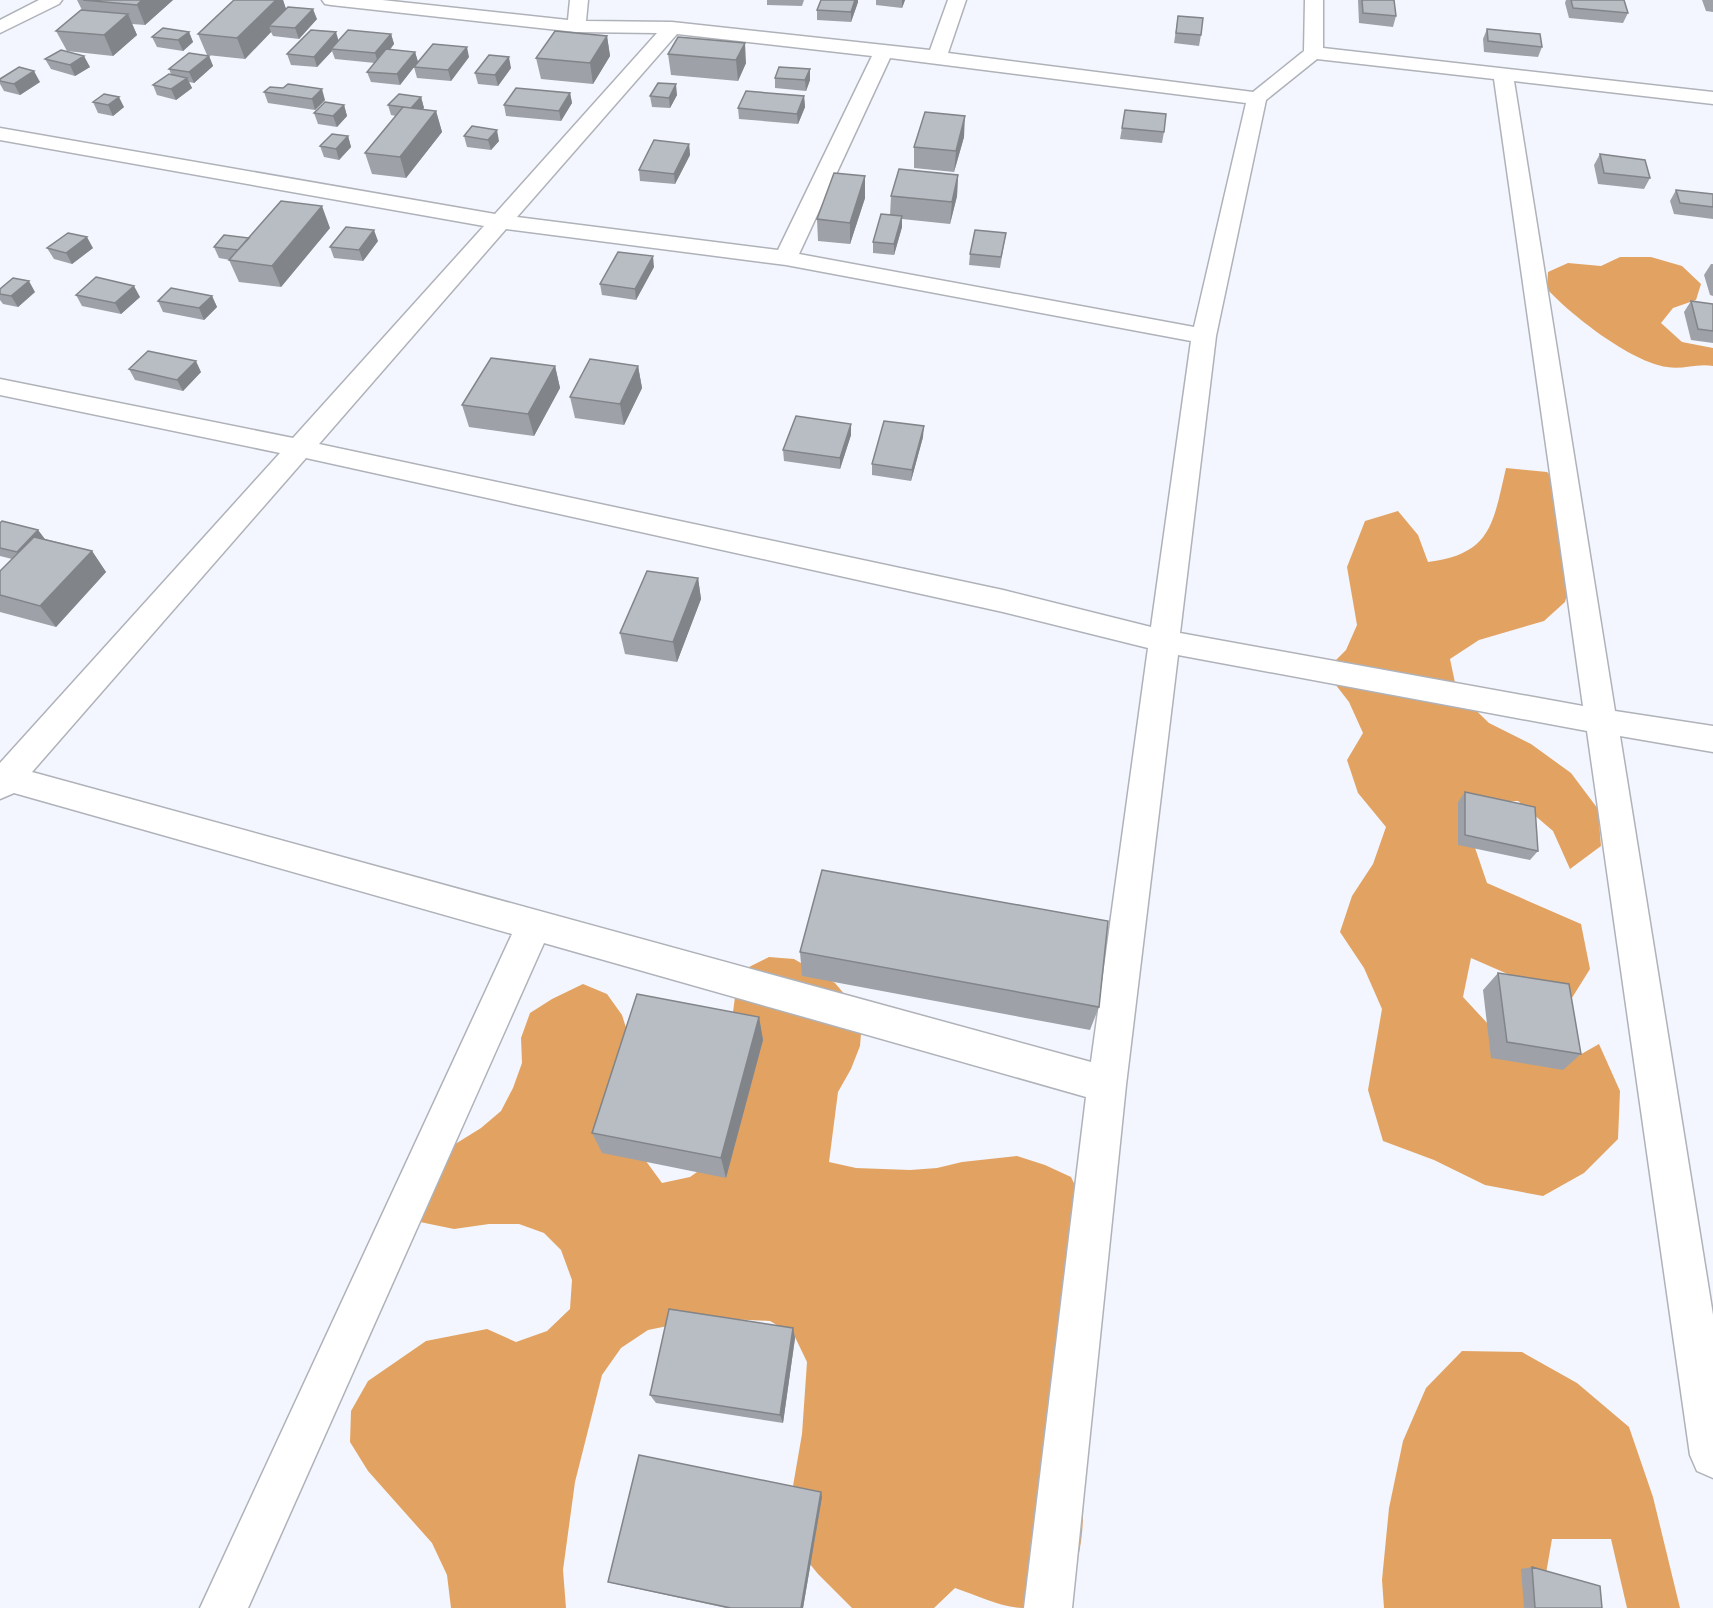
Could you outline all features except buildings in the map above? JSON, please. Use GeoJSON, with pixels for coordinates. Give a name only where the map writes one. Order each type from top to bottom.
{"type":"FeatureCollection","features":[{"type":"Feature","properties":{"kind":"street"},"geometry":{"type":"LineString","coordinates":[[0,27],[53,0]]}},
{"type":"Feature","properties":{"kind":"street"},"geometry":{"type":"LineString","coordinates":[[331,0],[576,26],[672,28],[937,57],[1257,98]]}},
{"type":"Feature","properties":{"kind":"street"},"geometry":{"type":"LineString","coordinates":[[576,26],[579,0]]}},
{"type":"Feature","properties":{"kind":"street"},"geometry":{"type":"LineString","coordinates":[[937,57],[957,0]]}},
{"type":"Feature","properties":{"kind":"street"},"geometry":{"type":"LineString","coordinates":[[1313,53],[1314,0]]}},
{"type":"Feature","properties":{"kind":"street"},"geometry":{"type":"LineString","coordinates":[[672,28],[502,222],[2,780],[1107,1085]]}},
{"type":"Feature","properties":{"kind":"street"},"geometry":{"type":"LineString","coordinates":[[786,258],[884,51]]}},
{"type":"Feature","properties":{"kind":"street"},"geometry":{"type":"LineString","coordinates":[[1048,1608],[1107,1085],[1204,336],[1257,98],[1313,53],[1713,98]]}},
{"type":"Feature","properties":{"kind":"street"},"geometry":{"type":"LineString","coordinates":[[1503,75],[1713,1455]]}},
{"type":"Feature","properties":{"kind":"street"},"geometry":{"type":"LineString","coordinates":[[0,134],[502,222],[786,258],[1204,336]]}},
{"type":"Feature","properties":{"kind":"street"},"geometry":{"type":"LineString","coordinates":[[0,387],[298,448],[1003,600],[1163,641],[1601,721],[1713,739]]}},
{"type":"Feature","properties":{"kind":"street"},"geometry":{"type":"LineString","coordinates":[[224,1608],[534,925]]}},
{"type":"Feature","properties":{"kind":"shaded area"},"geometry":{"type":"Polygon","coordinates":[[[1620,257],[1651,257],[1682,266],[1701,284],[1696,300],[1673,308],[1661,323],[1682,342],[1713,348],[1713,366],[1667,367],[1636,356],[1586,324],[1547,289],[1548,272],[1568,263],[1601,266],[1620,257]]]}},
{"type":"Feature","properties":{"kind":"shaded area"},"geometry":{"type":"Polygon","coordinates":[[[1506,468],[1547,472],[1570,495],[1572,577],[1565,602],[1544,621],[1479,640],[1450,659],[1457,692],[1489,723],[1531,744],[1571,773],[1598,809],[1601,846],[1570,869],[1553,831],[1518,801],[1476,802],[1471,836],[1487,883],[1581,924],[1590,969],[1570,1001],[1471,958],[1463,997],[1501,1038],[1562,1065],[1599,1044],[1620,1091],[1618,1139],[1584,1173],[1543,1196],[1485,1185],[1434,1160],[1383,1141],[1368,1090],[1382,1009],[1364,968],[1340,932],[1352,896],[1373,864],[1386,827],[1358,793],[1347,760],[1363,733],[1349,702],[1325,671],[1346,650],[1357,625],[1347,567],[1365,521],[1398,511],[1418,535],[1428,562],[1465,552],[1486,533],[1497,505],[1506,468]]]}},
{"type":"Feature","properties":{"kind":"shaded area"},"geometry":{"type":"Polygon","coordinates":[[[769,957],[794,959],[835,983],[851,1002],[862,1022],[860,1046],[851,1069],[838,1092],[829,1162],[856,1168],[910,1170],[1017,1156],[1071,1177],[1098,1232],[1083,1489],[1083,1525],[1076,1564],[1069,1581],[1058,1595],[1042,1605],[1022,1608],[997,1603],[955,1588],[934,1608],[852,1608],[818,1574],[796,1547],[789,1509],[802,1434],[807,1362],[794,1335],[770,1321],[707,1318],[648,1330],[621,1348],[602,1375],[575,1482],[563,1570],[566,1608],[451,1608],[447,1575],[432,1543],[368,1471],[350,1442],[351,1411],[368,1381],[426,1341],[487,1329],[516,1342],[547,1331],[570,1309],[572,1280],[561,1250],[544,1233],[519,1224],[489,1224],[454,1229],[420,1222],[407,1199],[452,1146],[481,1128],[501,1111],[522,1063],[521,1038],[530,1013],[583,984],[607,994],[622,1015],[629,1037],[632,1142],[662,1183],[690,1177],[714,1160],[736,989],[747,968],[769,957]]]}},
{"type":"Feature","properties":{"kind":"shaded area"},"geometry":{"type":"Polygon","coordinates":[[[1462,1351],[1522,1352],[1577,1383],[1629,1427],[1653,1497],[1680,1608],[1627,1608],[1611,1539],[1552,1539],[1540,1608],[1384,1608],[1382,1580],[1389,1508],[1403,1441],[1426,1388],[1462,1351]]]}}]}
